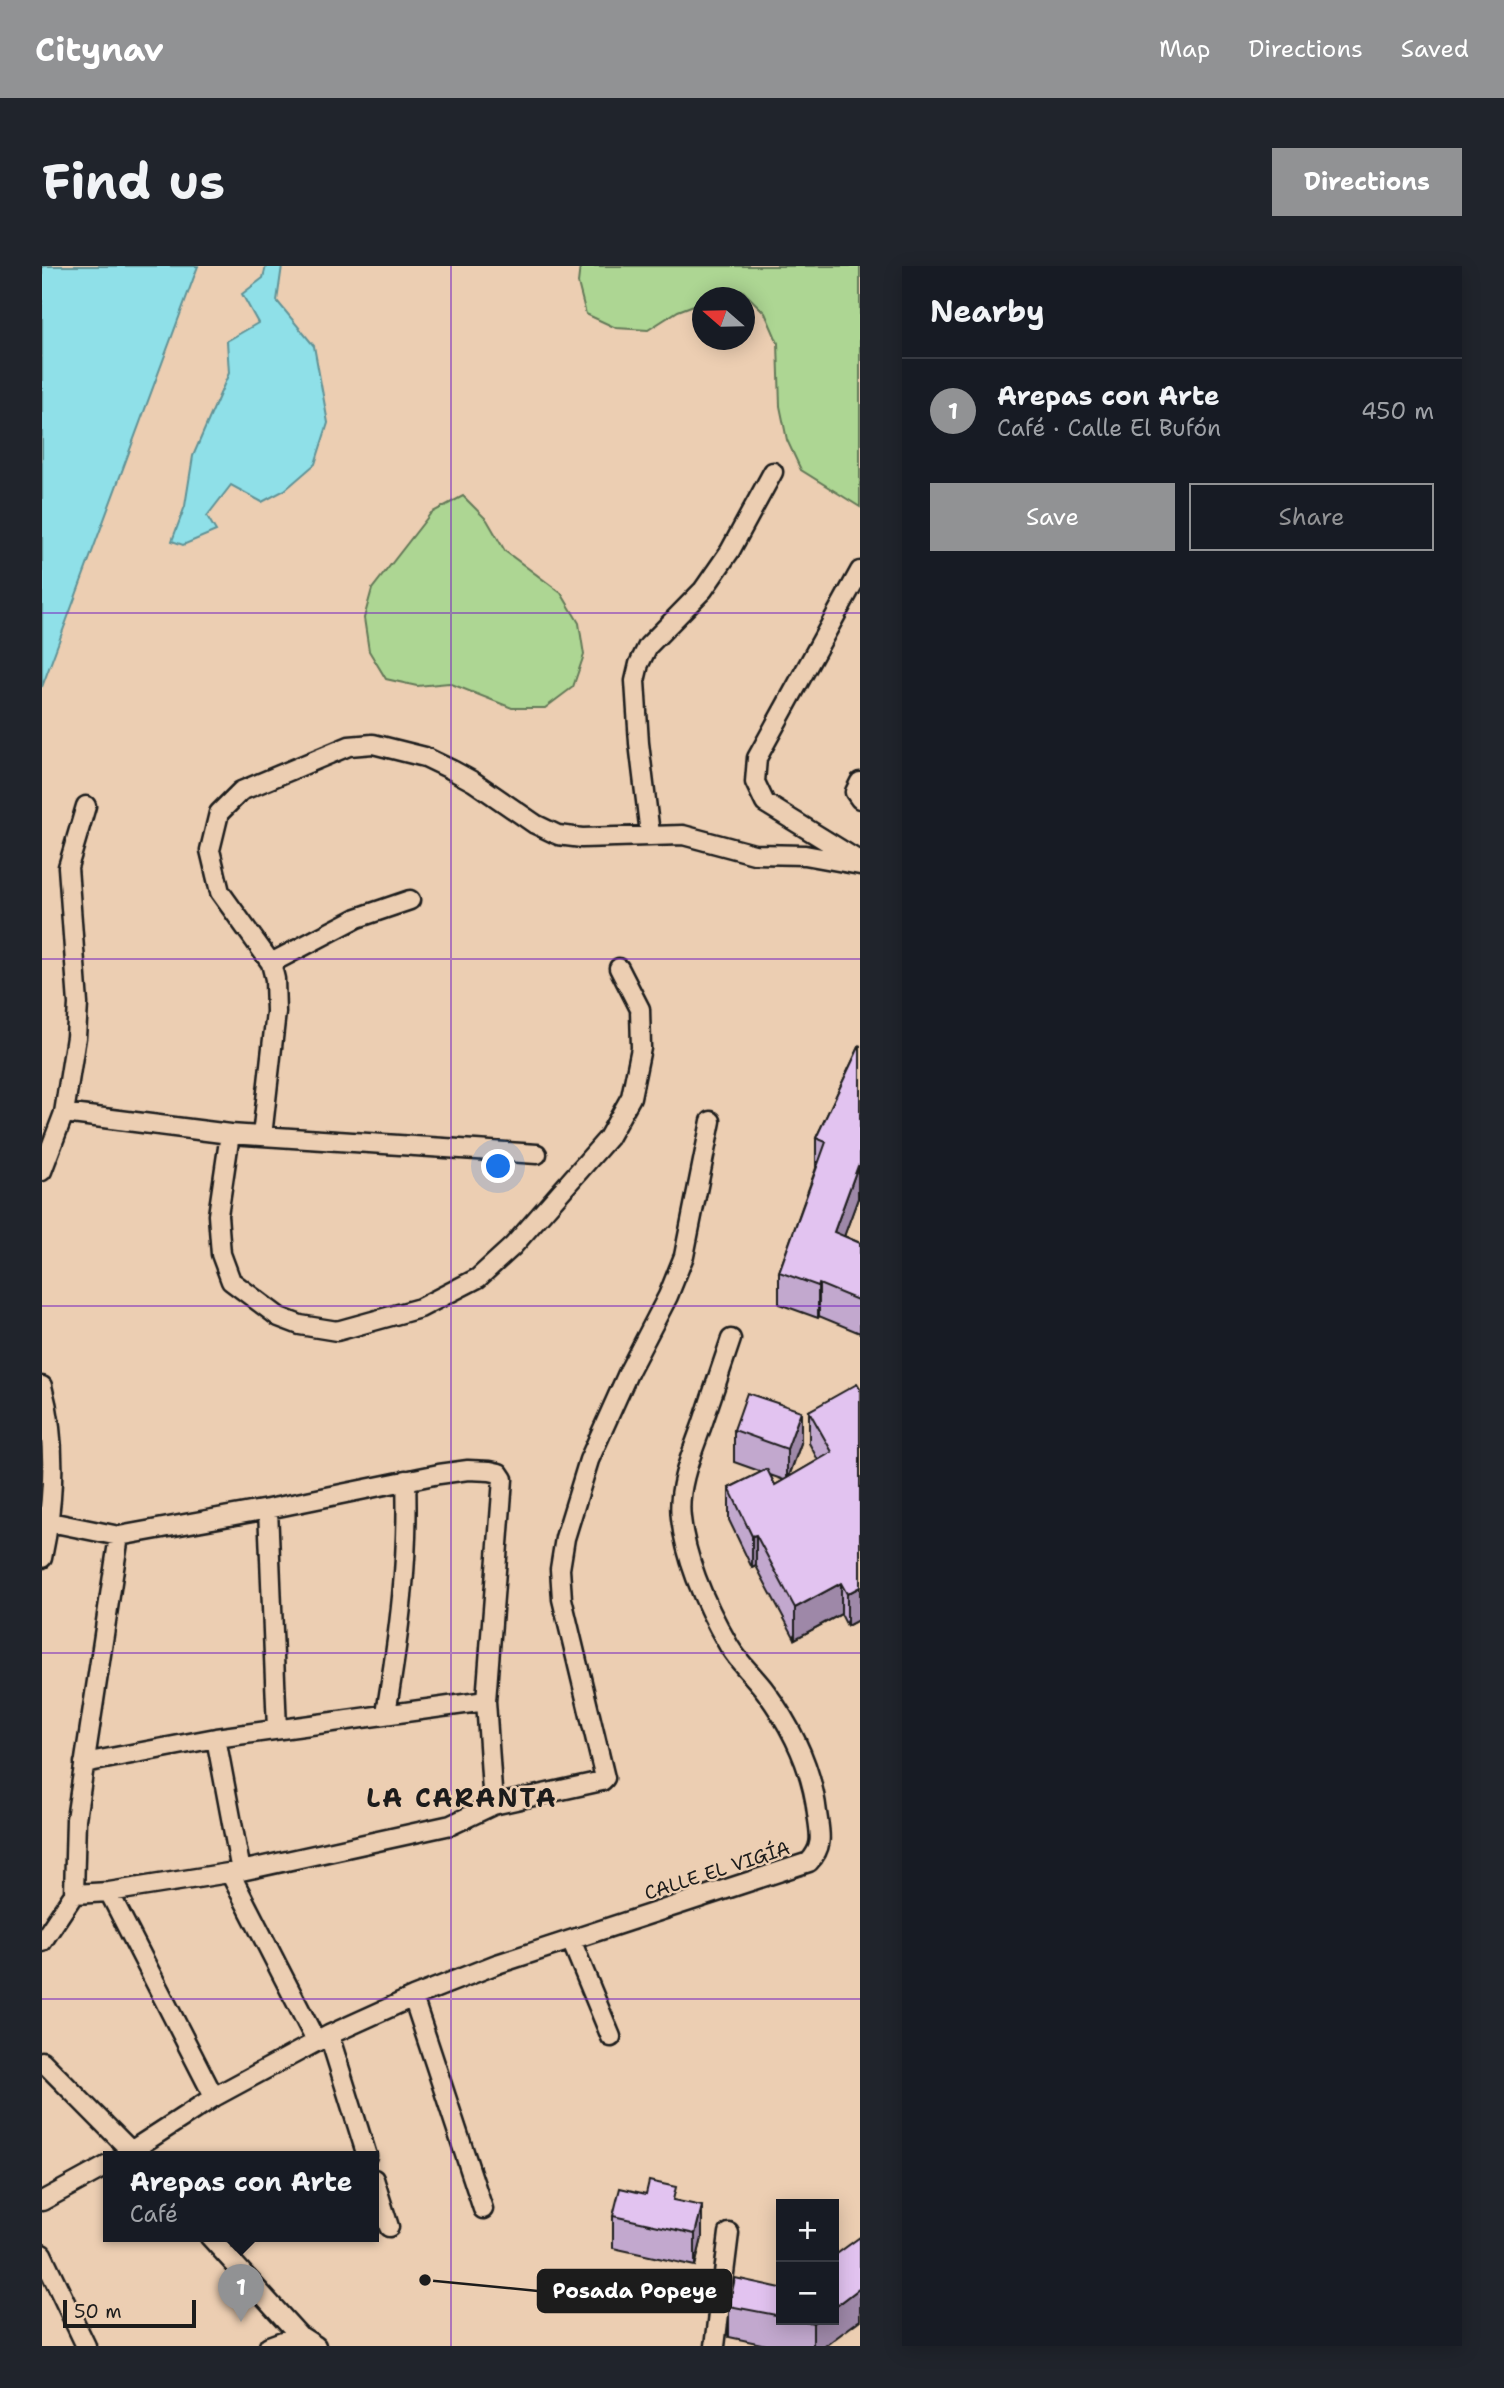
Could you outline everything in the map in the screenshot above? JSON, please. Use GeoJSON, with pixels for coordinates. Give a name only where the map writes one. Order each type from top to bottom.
{"type":"FeatureCollection","features":[{"type":"Feature","properties":{"kind":"street"},"geometry":{"type":"LineString","coordinates":[[650,834],[639,743],[635,681],[639,664],[648,646],[703,590],[723,561],[773,472]]}},
{"type":"Feature","properties":{"kind":"street"},"geometry":{"type":"LineString","coordinates":[[860,571],[757,758],[755,782],[765,803],[860,863]]}},
{"type":"Feature","properties":{"kind":"street"},"geometry":{"type":"LineString","coordinates":[[262,1136],[275,1012],[275,979],[271,963],[220,892],[210,850],[219,813],[241,791],[349,746],[373,744],[425,757],[474,782],[535,824],[558,835],[582,838],[683,835],[754,854],[805,855],[860,863]]}},
{"type":"Feature","properties":{"kind":"street"},"geometry":{"type":"LineString","coordinates":[[860,782],[855,792],[860,799]]}},
{"type":"Feature","properties":{"kind":"street"},"geometry":{"type":"LineString","coordinates":[[42,1171],[64,1114],[71,1070],[78,1004],[68,867],[86,806]]}},
{"type":"Feature","properties":{"kind":"street"},"geometry":{"type":"LineString","coordinates":[[271,963],[357,918],[410,900]]}},
{"type":"Feature","properties":{"kind":"street"},"geometry":{"type":"LineString","coordinates":[[230,1134],[218,1215],[222,1254],[231,1281],[279,1317],[300,1325],[337,1331],[420,1308],[478,1279],[513,1246],[608,1139],[631,1097],[641,1048],[640,1009],[619,968]]}},
{"type":"Feature","properties":{"kind":"street"},"geometry":{"type":"LineString","coordinates":[[64,1114],[230,1134],[537,1154]]}},
{"type":"Feature","properties":{"kind":"street"},"geometry":{"type":"LineString","coordinates":[[74,1894],[109,1892],[235,1872],[451,1825],[493,1805],[602,1781],[605,1778],[562,1599],[560,1569],[565,1538],[589,1460],[629,1371],[668,1296],[684,1256],[711,1121]]}},
{"type":"Feature","properties":{"kind":"street","name":"CALLE EL VIGÍA"},"geometry":{"type":"LineString","coordinates":[[134,2151],[214,2096],[323,2038],[413,1997],[497,1964],[809,1862],[818,1852],[820,1835],[817,1808],[807,1763],[782,1716],[732,1650],[711,1613],[686,1547],[680,1514],[684,1480],[731,1339]]}},
{"type":"Feature","properties":{"kind":"street"},"geometry":{"type":"LineString","coordinates":[[42,1386],[47,1404],[52,1452],[50,1522],[42,1558]]}},
{"type":"Feature","properties":{"kind":"street"},"geometry":{"type":"LineString","coordinates":[[50,1522],[120,1535],[268,1509],[406,1479],[468,1470],[499,1473],[503,1479],[486,1701],[493,1805]]}},
{"type":"Feature","properties":{"kind":"street"},"geometry":{"type":"LineString","coordinates":[[386,1713],[401,1614],[407,1548],[406,1479]]}},
{"type":"Feature","properties":{"kind":"street"},"geometry":{"type":"LineString","coordinates":[[268,1509],[277,1729]]}},
{"type":"Feature","properties":{"kind":"street"},"geometry":{"type":"LineString","coordinates":[[42,1942],[74,1894],[76,1819],[120,1535]]}},
{"type":"Feature","properties":{"kind":"street"},"geometry":{"type":"LineString","coordinates":[[84,1763],[216,1738],[486,1701]]}},
{"type":"Feature","properties":{"kind":"street"},"geometry":{"type":"LineString","coordinates":[[216,1738],[235,1872],[323,2038],[365,2151]]}},
{"type":"Feature","properties":{"kind":"street"},"geometry":{"type":"LineString","coordinates":[[109,1892],[214,2096]]}},
{"type":"Feature","properties":{"kind":"street"},"geometry":{"type":"LineString","coordinates":[[571,1940],[611,2036]]}},
{"type":"Feature","properties":{"kind":"street"},"geometry":{"type":"LineString","coordinates":[[413,1997],[484,2209]]}},
{"type":"Feature","properties":{"kind":"street"},"geometry":{"type":"LineString","coordinates":[[42,2061],[127,2151]]}},
{"type":"Feature","properties":{"kind":"street"},"geometry":{"type":"LineString","coordinates":[[42,2201],[103,2168]]}},
{"type":"Feature","properties":{"kind":"street"},"geometry":{"type":"LineString","coordinates":[[379,2195],[389,2227]]}},
{"type":"Feature","properties":{"kind":"street"},"geometry":{"type":"LineString","coordinates":[[715,2346],[729,2233]]}},
{"type":"Feature","properties":{"kind":"street"},"geometry":{"type":"LineString","coordinates":[[214,2242],[299,2335],[316,2346]]}},
{"type":"Feature","properties":{"kind":"street"},"geometry":{"type":"LineString","coordinates":[[42,2254],[86,2346]]}},
{"type":"Feature","properties":{"kind":"street"},"geometry":{"type":"LineString","coordinates":[[269,2346],[299,2335]]}},
{"type":"Feature","properties":{"kind":"green space"},"geometry":{"type":"Polygon","coordinates":[[[580,266],[860,266],[860,507],[801,470],[787,440],[780,406],[778,343],[765,313],[755,303],[755,287],[692,287],[692,306],[678,311],[648,330],[616,328],[586,314],[578,283],[580,266]]]}},
{"type":"Feature","properties":{"kind":"green space"},"geometry":{"type":"Polygon","coordinates":[[[463,496],[487,520],[505,551],[561,593],[579,623],[584,655],[573,687],[545,708],[512,708],[449,683],[417,686],[386,679],[369,651],[364,618],[372,589],[431,513],[463,496]]]}},
{"type":"Feature","properties":{"kind":"water"},"geometry":{"type":"Polygon","coordinates":[[[42,266],[198,266],[42,687],[42,266]]]}},
{"type":"Feature","properties":{"kind":"water"},"geometry":{"type":"Polygon","coordinates":[[[266,266],[282,266],[277,301],[314,346],[328,423],[315,464],[285,490],[262,502],[231,485],[207,516],[216,531],[183,545],[172,541],[185,506],[193,456],[229,373],[227,341],[258,323],[242,294],[263,278],[266,266]]]}},
{"type":"Feature","properties":{"kind":"building"},"geometry":{"type":"Polygon","coordinates":[[[860,1045],[860,1167],[858,1166],[834,1232],[860,1243],[860,1301],[819,1284],[818,1286],[779,1272],[826,1142],[816,1138],[860,1045]]]}},
{"type":"Feature","properties":{"kind":"building"},"geometry":{"type":"Polygon","coordinates":[[[857,1384],[860,1389],[860,1587],[847,1594],[841,1583],[795,1608],[756,1535],[752,1536],[729,1488],[767,1469],[775,1485],[832,1452],[809,1411],[857,1384]]]}},
{"type":"Feature","properties":{"kind":"building"},"geometry":{"type":"Polygon","coordinates":[[[747,1393],[801,1411],[787,1449],[734,1430],[747,1393]]]}},
{"type":"Feature","properties":{"kind":"building"},"geometry":{"type":"Polygon","coordinates":[[[649,2181],[676,2187],[673,2200],[702,2206],[695,2234],[613,2216],[620,2188],[646,2194],[649,2181]]]}},
{"type":"Feature","properties":{"kind":"building"},"geometry":{"type":"Polygon","coordinates":[[[860,2237],[860,2288],[839,2304],[839,2262],[839,2252],[860,2237]]]}},
{"type":"Feature","properties":{"kind":"building"},"geometry":{"type":"Polygon","coordinates":[[[735,2278],[776,2287],[776,2315],[729,2306],[735,2278]]]}},
{"type":"Feature","properties":{"kind":"place","name":"Posada Popeye"},"geometry":{"type":"Point","coordinates":[425,2280]}},
{"type":"Feature","properties":{"kind":"place","name":"Arepas con Arte"},"geometry":{"type":"Point","coordinates":[241,2322]}},
{"type":"Feature","properties":{"kind":"district","name":"LA CARANTA"},"geometry":{"type":"Point","coordinates":[462,1798]}}]}
